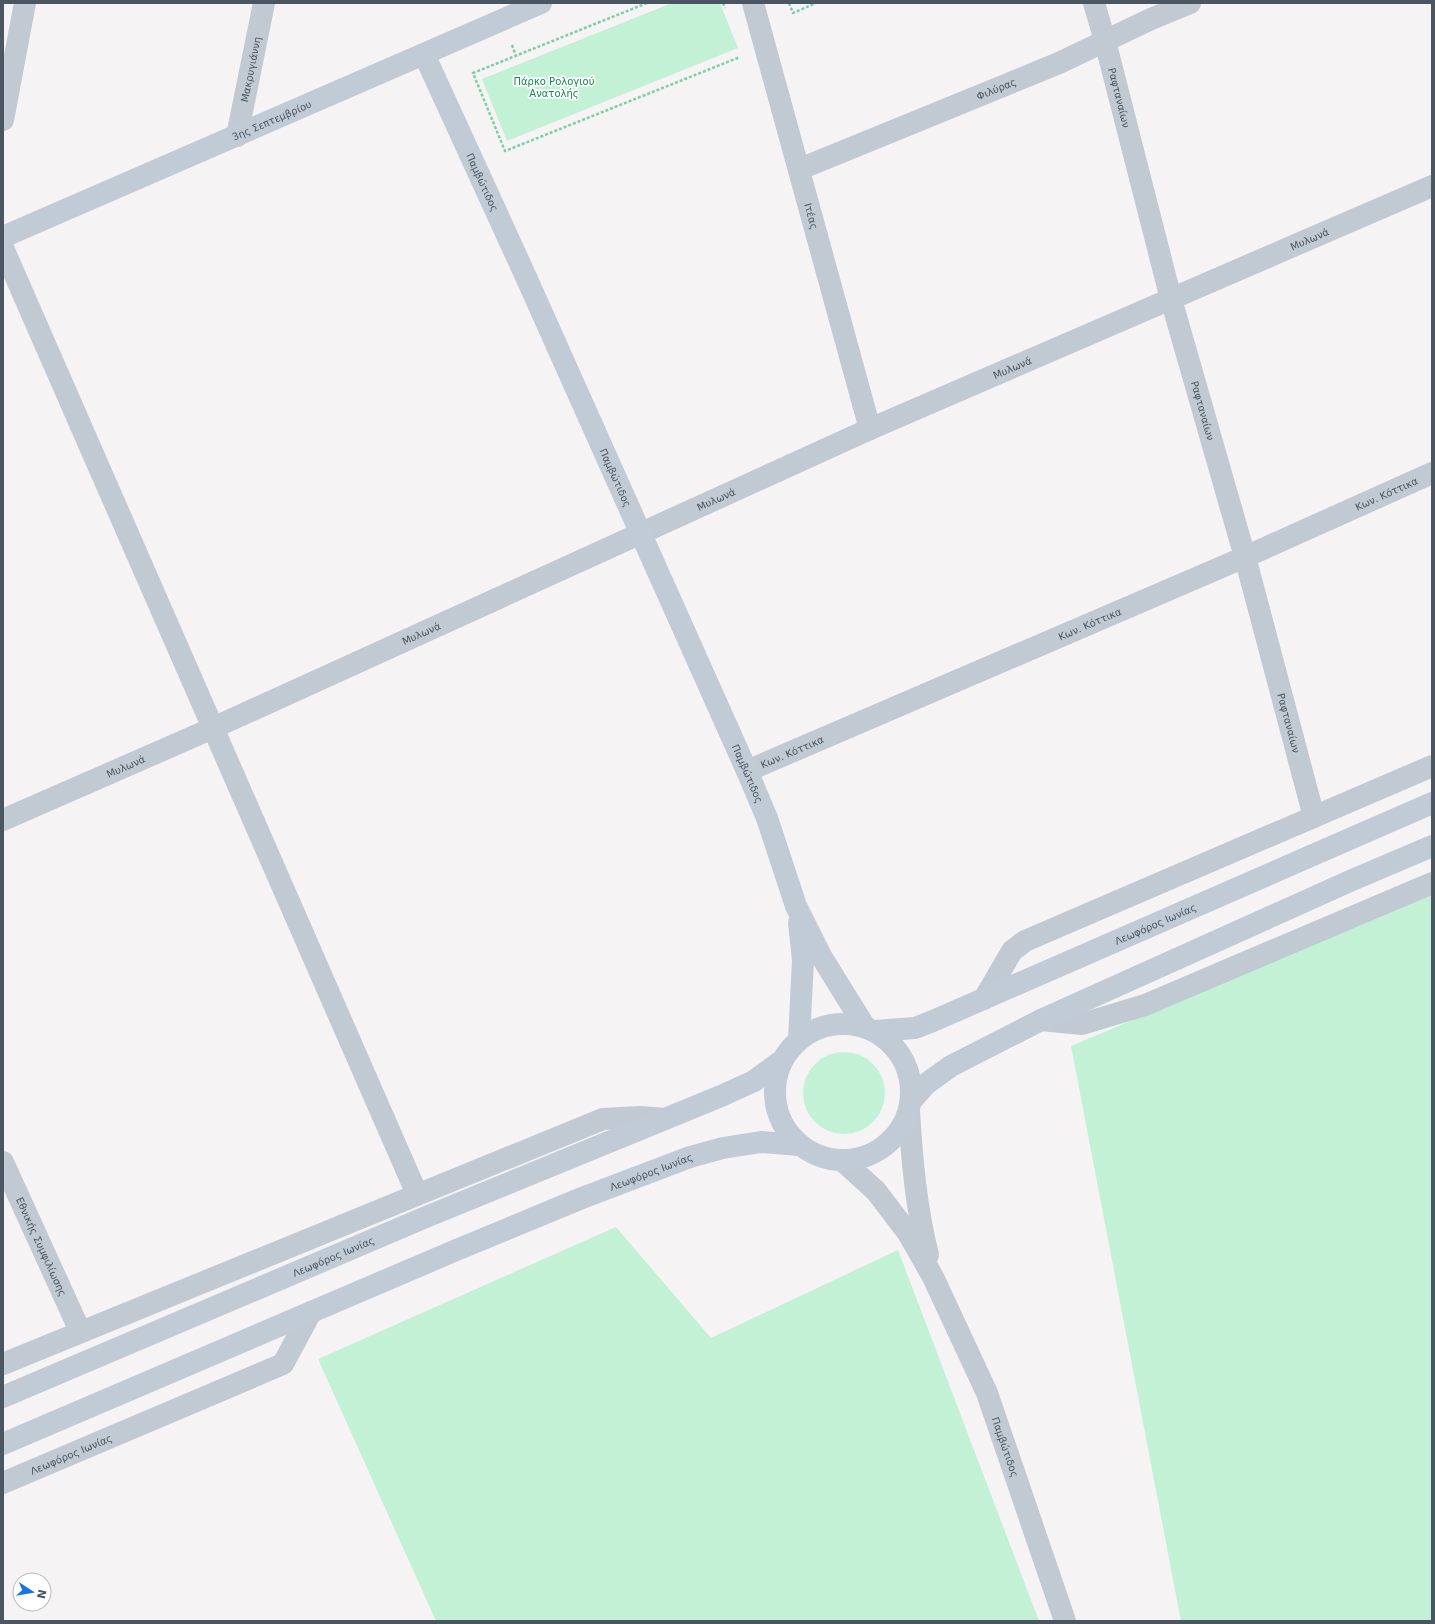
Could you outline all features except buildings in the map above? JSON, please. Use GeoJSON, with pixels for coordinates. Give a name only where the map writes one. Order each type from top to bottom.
{"type":"FeatureCollection","features":[{"type":"Feature","properties":{"kind":"street"},"geometry":{"type":"LineString","coordinates":[[3,120],[25,3]]}},
{"type":"Feature","properties":{"kind":"street","name":"Μακρυγιάννη"},"geometry":{"type":"LineString","coordinates":[[237,136],[264,3]]}},
{"type":"Feature","properties":{"kind":"street","name":"3ης Σεπτεμβρίου"},"geometry":{"type":"LineString","coordinates":[[3,237],[540,3]]}},
{"type":"Feature","properties":{"kind":"street","name":"Ιτέας"},"geometry":{"type":"LineString","coordinates":[[753,3],[800,169],[870,429]]}},
{"type":"Feature","properties":{"kind":"street","name":"Ραφταναίων"},"geometry":{"type":"LineString","coordinates":[[1094,3],[1105,41],[1170,299],[1245,557],[1314,817]]}},
{"type":"Feature","properties":{"kind":"street","name":"Φιλύρας"},"geometry":{"type":"LineString","coordinates":[[800,169],[1059,64],[1151,19],[1190,3]]}},
{"type":"Feature","properties":{"kind":"street","name":"Παμβώτιδος"},"geometry":{"type":"LineString","coordinates":[[424,54],[747,771],[767,818],[796,906],[821,956],[870,1029]]}},
{"type":"Feature","properties":{"kind":"street","name":"Μυλωνά"},"geometry":{"type":"LineString","coordinates":[[3,820],[213,728],[870,429],[1432,186]]}},
{"type":"Feature","properties":{"kind":"street"},"geometry":{"type":"LineString","coordinates":[[3,248],[417,1194]]}},
{"type":"Feature","properties":{"kind":"street","name":"Κων. Κόττικα"},"geometry":{"type":"LineString","coordinates":[[747,771],[1245,557],[1432,473]]}},
{"type":"Feature","properties":{"kind":"street"},"geometry":{"type":"LineString","coordinates":[[984,999],[1012,951],[1025,941],[1432,766]]}},
{"type":"Feature","properties":{"kind":"street","name":"Λεωφόρος Ιωνίας"},"geometry":{"type":"LineString","coordinates":[[870,1029],[915,1028],[933,1022],[1432,803]]}},
{"type":"Feature","properties":{"kind":"street"},"geometry":{"type":"LineString","coordinates":[[910,1106],[910,1080],[904,1060],[892,1044],[870,1029],[848,1024],[830,1024],[814,1030],[799,1039],[788,1050],[780,1062],[775,1084],[776,1107],[784,1128],[798,1145],[812,1154],[843,1161],[865,1157],[884,1147],[899,1131],[910,1106],[926,1084],[951,1066],[1041,1020],[1343,884],[1432,846]]}},
{"type":"Feature","properties":{"kind":"street"},"geometry":{"type":"LineString","coordinates":[[1041,1020],[1082,1024],[1145,1005],[1432,883]]}},
{"type":"Feature","properties":{"kind":"street","name":"Παμβώτιδος"},"geometry":{"type":"LineString","coordinates":[[796,906],[803,960],[799,1039]]}},
{"type":"Feature","properties":{"kind":"street","name":"Λεωφόρος Ιωνίας"},"geometry":{"type":"LineString","coordinates":[[3,1397],[426,1217],[721,1096],[754,1081],[780,1062]]}},
{"type":"Feature","properties":{"kind":"street","name":"Παμβώτιδος"},"geometry":{"type":"LineString","coordinates":[[910,1106],[913,1177],[921,1228],[933,1277]]}},
{"type":"Feature","properties":{"kind":"street","name":"Λεωφόρος Ιωνίας"},"geometry":{"type":"LineString","coordinates":[[3,1364],[80,1331],[604,1118],[640,1117],[665,1119]]}},
{"type":"Feature","properties":{"kind":"street","name":"Λεωφόρος Ιωνίας"},"geometry":{"type":"LineString","coordinates":[[3,1444],[461,1248],[582,1198],[690,1157],[723,1148],[761,1142],[798,1145]]}},
{"type":"Feature","properties":{"kind":"street","name":"Παμβώτιδος"},"geometry":{"type":"LineString","coordinates":[[843,1161],[876,1191],[908,1233],[933,1277],[987,1393],[1065,1621]]}},
{"type":"Feature","properties":{"kind":"street","name":"Εθνικής Συμφιλίωσης"},"geometry":{"type":"LineString","coordinates":[[3,1162],[80,1331]]}},
{"type":"Feature","properties":{"kind":"street","name":"Λεωφόρος Ιωνίας"},"geometry":{"type":"LineString","coordinates":[[3,1484],[283,1364],[311,1312]]}},
{"type":"Feature","properties":{"kind":"path"},"geometry":{"type":"LineString","coordinates":[[648,3],[473,73],[505,151],[746,54]]}},
{"type":"Feature","properties":{"kind":"path"},"geometry":{"type":"LineString","coordinates":[[723,3],[726,9]]}},
{"type":"Feature","properties":{"kind":"path"},"geometry":{"type":"LineString","coordinates":[[789,3],[793,13],[816,3]]}},
{"type":"Feature","properties":{"kind":"green space","name":"Πάρκο Ρολογιού Ανατολής"},"geometry":{"type":"Polygon","coordinates":[[[672,3],[720,3],[738,48],[507,141],[482,79],[672,3]]]}},
{"type":"Feature","properties":{"kind":"green space"},"geometry":{"type":"Polygon","coordinates":[[[1432,894],[1432,1621],[1181,1621],[1071,1046],[1432,894]]]}},
{"type":"Feature","properties":{"kind":"green space"},"geometry":{"type":"Polygon","coordinates":[[[836,1052],[852,1052],[867,1059],[878,1070],[885,1085],[885,1101],[882,1109],[873,1122],[860,1131],[852,1134],[836,1134],[821,1127],[810,1116],[803,1101],[803,1085],[810,1070],[821,1059],[836,1052]]]}},
{"type":"Feature","properties":{"kind":"green space"},"geometry":{"type":"Polygon","coordinates":[[[616,1227],[711,1338],[898,1250],[1039,1621],[436,1621],[318,1359],[616,1227]]]}}]}
